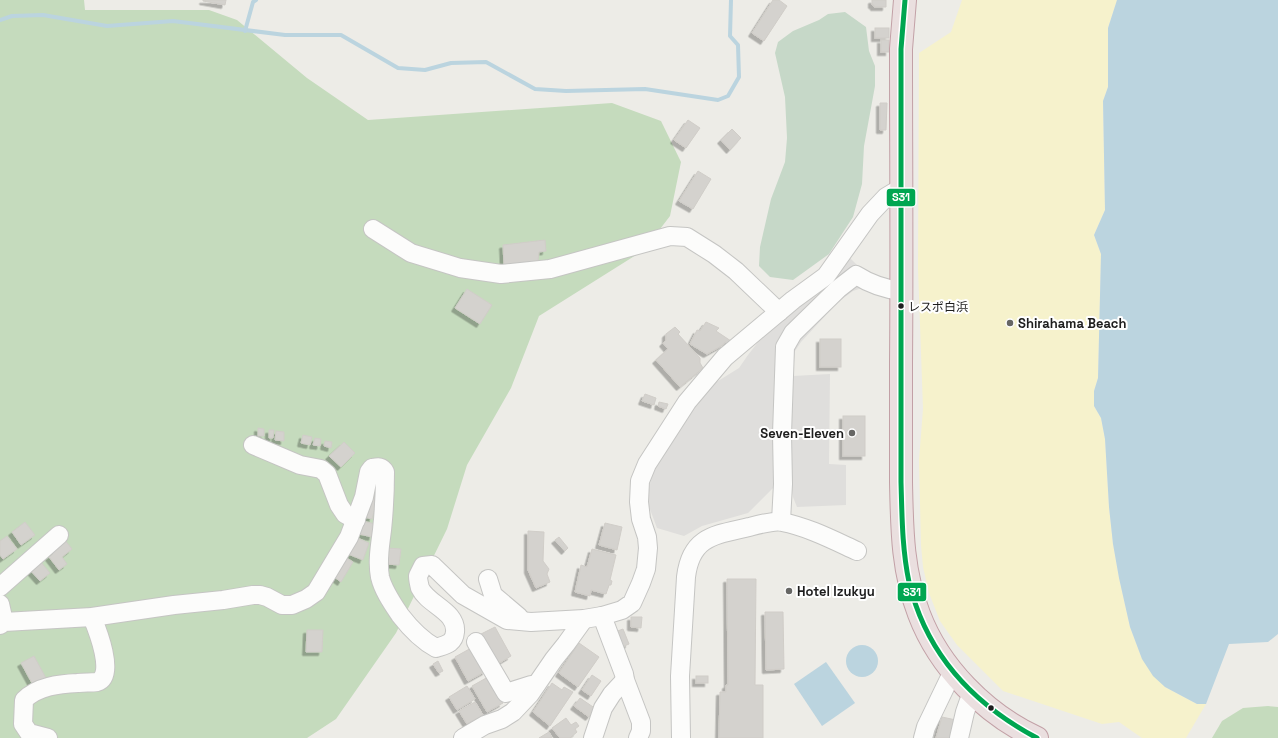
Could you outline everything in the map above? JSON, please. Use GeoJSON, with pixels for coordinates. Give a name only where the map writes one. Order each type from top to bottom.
{"type":"FeatureCollection","features":[{"type":"Feature","properties":{"kind":"highway"},"geometry":{"type":"LineString","coordinates":[[905,0],[901,49],[901,291],[902,526],[906,569],[919,615],[933,643],[952,673],[990,709],[1012,726],[1037,738]]}},
{"type":"Feature","properties":{"kind":"street"},"geometry":{"type":"LineString","coordinates":[[0,604],[2,624],[92,617],[260,594],[282,605],[292,605],[306,600],[316,592],[349,537],[364,497],[369,472],[372,468],[378,467],[383,468],[385,472],[385,488],[378,558],[380,577],[390,600],[405,621],[415,633],[428,644],[436,648],[448,645],[455,638],[456,630],[452,618],[431,601],[420,588],[418,576],[423,566],[432,565],[463,594],[507,620],[525,622],[584,619],[602,616],[622,610],[632,603],[646,569],[648,548],[647,537],[641,519],[639,502],[640,481],[647,464],[687,402],[725,357],[793,300],[826,276],[870,214],[886,197],[901,188]]}},
{"type":"Feature","properties":{"kind":"street"},"geometry":{"type":"LineString","coordinates":[[373,229],[411,253],[460,268],[501,274],[550,269],[670,236],[687,237],[714,254],[736,271],[780,312]]}},
{"type":"Feature","properties":{"kind":"street"},"geometry":{"type":"LineString","coordinates":[[781,521],[783,484],[782,440],[784,347],[793,333],[838,289],[856,275],[886,289],[901,291]]}},
{"type":"Feature","properties":{"kind":"street"},"geometry":{"type":"LineString","coordinates":[[252,445],[300,465],[322,469],[326,474],[339,505],[345,514],[356,520]]}},
{"type":"Feature","properties":{"kind":"street"},"geometry":{"type":"LineString","coordinates":[[681,738],[680,676],[687,565],[692,554],[708,538],[753,526],[781,521],[857,550]]}},
{"type":"Feature","properties":{"kind":"street"},"geometry":{"type":"LineString","coordinates":[[0,587],[59,535]]}},
{"type":"Feature","properties":{"kind":"street"},"geometry":{"type":"LineString","coordinates":[[488,578],[493,595],[525,622]]}},
{"type":"Feature","properties":{"kind":"street"},"geometry":{"type":"LineString","coordinates":[[602,616],[641,722],[641,731],[638,738]]}},
{"type":"Feature","properties":{"kind":"street"},"geometry":{"type":"LineString","coordinates":[[48,738],[29,733],[23,724],[24,700],[31,693],[47,687],[66,683],[97,682],[103,676],[105,668],[102,645],[92,617]]}},
{"type":"Feature","properties":{"kind":"street"},"geometry":{"type":"LineString","coordinates":[[464,738],[485,725],[502,719],[513,712],[530,694],[584,619]]}},
{"type":"Feature","properties":{"kind":"street"},"geometry":{"type":"LineString","coordinates":[[476,642],[506,693],[531,685],[536,685]]}},
{"type":"Feature","properties":{"kind":"street"},"geometry":{"type":"LineString","coordinates":[[923,738],[926,727],[952,673]]}},
{"type":"Feature","properties":{"kind":"street"},"geometry":{"type":"LineString","coordinates":[[593,738],[603,708],[612,694],[625,680]]}},
{"type":"Feature","properties":{"kind":"street"},"geometry":{"type":"LineString","coordinates":[[959,738],[965,712],[972,692]]}},
{"type":"Feature","properties":{"kind":"green space"},"geometry":{"type":"Polygon","coordinates":[[[0,0],[84,0],[85,10],[209,10],[237,20],[307,78],[368,120],[612,103],[661,121],[681,162],[670,216],[644,250],[539,316],[511,388],[467,465],[447,529],[396,633],[336,719],[307,738],[0,738],[0,0]]]}},
{"type":"Feature","properties":{"kind":"green space"},"geometry":{"type":"Polygon","coordinates":[[[845,12],[866,27],[869,51],[875,66],[875,86],[864,146],[862,184],[853,217],[829,254],[793,280],[770,277],[759,266],[760,247],[771,199],[785,162],[787,138],[785,97],[775,53],[778,42],[793,31],[819,20],[828,14],[845,12]]]}},
{"type":"Feature","properties":{"kind":"green space"},"geometry":{"type":"Polygon","coordinates":[[[1268,706],[1278,707],[1278,738],[1212,738],[1222,721],[1243,708],[1268,706]]]}},
{"type":"Feature","properties":{"kind":"sand","name":"Shirahama Beach"},"geometry":{"type":"Polygon","coordinates":[[[962,0],[1117,0],[1108,28],[1108,87],[1103,101],[1105,210],[1094,235],[1101,254],[1098,378],[1094,391],[1094,406],[1101,418],[1105,439],[1109,507],[1119,578],[1130,627],[1142,659],[1165,687],[1197,704],[1206,704],[1186,738],[1142,738],[1119,722],[1102,724],[1003,691],[957,645],[940,621],[929,593],[923,567],[921,545],[919,460],[923,409],[918,268],[919,53],[951,32],[962,0]]]}},
{"type":"Feature","properties":{"kind":"shaded area"},"geometry":{"type":"Polygon","coordinates":[[[848,256],[865,273],[862,288],[853,291],[838,302],[801,342],[795,351],[793,376],[830,374],[829,464],[846,465],[846,505],[797,507],[793,497],[791,484],[776,485],[748,513],[702,526],[684,536],[657,528],[648,504],[648,492],[654,468],[702,391],[739,368],[766,332],[848,256]]]}},
{"type":"Feature","properties":{"kind":"water"},"geometry":{"type":"Polygon","coordinates":[[[1117,0],[1278,0],[1278,634],[1268,642],[1229,644],[1206,704],[1197,704],[1165,687],[1153,676],[1142,659],[1130,627],[1119,578],[1109,507],[1105,439],[1101,418],[1094,406],[1094,391],[1098,378],[1101,254],[1094,235],[1105,210],[1103,101],[1108,87],[1108,28],[1117,0]]]}},
{"type":"Feature","properties":{"kind":"water"},"geometry":{"type":"Polygon","coordinates":[[[862,645],[873,650],[878,661],[873,672],[862,677],[851,672],[846,661],[851,650],[862,645]]]}},
{"type":"Feature","properties":{"kind":"water"},"geometry":{"type":"Polygon","coordinates":[[[826,662],[855,703],[822,726],[794,684],[826,662]]]}},
{"type":"Feature","properties":{"kind":"building"},"geometry":{"type":"Polygon","coordinates":[[[203,0],[226,0],[225,5],[203,0]]]}},
{"type":"Feature","properties":{"kind":"building"},"geometry":{"type":"Polygon","coordinates":[[[773,0],[779,0],[787,6],[764,41],[752,33],[773,0]]]}},
{"type":"Feature","properties":{"kind":"building"},"geometry":{"type":"Polygon","coordinates":[[[872,0],[886,0],[886,7],[874,7],[874,5],[872,5],[872,0]]]}},
{"type":"Feature","properties":{"kind":"building"},"geometry":{"type":"Polygon","coordinates":[[[875,28],[889,28],[889,38],[875,38],[875,28]]]}},
{"type":"Feature","properties":{"kind":"building"},"geometry":{"type":"Polygon","coordinates":[[[881,40],[889,40],[889,52],[881,52],[881,40]]]}},
{"type":"Feature","properties":{"kind":"building"},"geometry":{"type":"Polygon","coordinates":[[[880,103],[887,103],[886,130],[880,130],[880,103]]]}},
{"type":"Feature","properties":{"kind":"building"},"geometry":{"type":"Polygon","coordinates":[[[688,120],[700,128],[686,148],[674,140],[688,120]]]}},
{"type":"Feature","properties":{"kind":"building"},"geometry":{"type":"Polygon","coordinates":[[[732,129],[741,138],[730,150],[721,140],[732,129]]]}},
{"type":"Feature","properties":{"kind":"building"},"geometry":{"type":"Polygon","coordinates":[[[698,171],[711,179],[693,209],[679,201],[698,171]]]}},
{"type":"Feature","properties":{"kind":"building"},"geometry":{"type":"Polygon","coordinates":[[[545,240],[546,251],[539,252],[538,261],[504,265],[503,245],[545,240]]]}},
{"type":"Feature","properties":{"kind":"building"},"geometry":{"type":"Polygon","coordinates":[[[467,289],[492,305],[480,324],[455,308],[467,289]]]}},
{"type":"Feature","properties":{"kind":"building"},"geometry":{"type":"Polygon","coordinates":[[[706,322],[719,328],[716,331],[731,341],[729,344],[725,342],[723,345],[707,354],[690,344],[697,330],[700,331],[706,322]]]}},
{"type":"Feature","properties":{"kind":"building"},"geometry":{"type":"Polygon","coordinates":[[[675,327],[680,332],[678,334],[700,358],[700,363],[703,368],[680,387],[656,360],[668,349],[663,343],[666,340],[666,334],[675,327]]]}},
{"type":"Feature","properties":{"kind":"building"},"geometry":{"type":"Polygon","coordinates":[[[820,339],[841,339],[841,367],[820,367],[820,339]]]}},
{"type":"Feature","properties":{"kind":"building"},"geometry":{"type":"Polygon","coordinates":[[[645,394],[656,398],[654,405],[642,401],[645,394]]]}},
{"type":"Feature","properties":{"kind":"building"},"geometry":{"type":"Polygon","coordinates":[[[659,402],[668,404],[666,409],[658,406],[659,402]]]}},
{"type":"Feature","properties":{"kind":"building"},"geometry":{"type":"Polygon","coordinates":[[[843,416],[865,416],[865,456],[843,456],[843,416]]]}},
{"type":"Feature","properties":{"kind":"building"},"geometry":{"type":"Polygon","coordinates":[[[258,428],[264,429],[264,436],[258,436],[258,428]]]}},
{"type":"Feature","properties":{"kind":"building"},"geometry":{"type":"Polygon","coordinates":[[[269,430],[274,430],[273,438],[269,438],[269,430]]]}},
{"type":"Feature","properties":{"kind":"building"},"geometry":{"type":"Polygon","coordinates":[[[276,431],[284,432],[284,441],[275,440],[276,431]]]}},
{"type":"Feature","properties":{"kind":"building"},"geometry":{"type":"Polygon","coordinates":[[[303,435],[312,437],[310,445],[301,443],[303,435]]]}},
{"type":"Feature","properties":{"kind":"building"},"geometry":{"type":"Polygon","coordinates":[[[315,438],[321,439],[320,446],[313,445],[315,438]]]}},
{"type":"Feature","properties":{"kind":"building"},"geometry":{"type":"Polygon","coordinates":[[[325,441],[332,442],[331,448],[324,446],[325,441]]]}},
{"type":"Feature","properties":{"kind":"building"},"geometry":{"type":"Polygon","coordinates":[[[344,442],[355,453],[341,467],[329,456],[344,442]]]}},
{"type":"Feature","properties":{"kind":"building"},"geometry":{"type":"Polygon","coordinates":[[[371,495],[378,498],[372,519],[364,517],[371,495]]]}},
{"type":"Feature","properties":{"kind":"building"},"geometry":{"type":"Polygon","coordinates":[[[363,521],[375,524],[372,537],[359,534],[363,521]]]}},
{"type":"Feature","properties":{"kind":"building"},"geometry":{"type":"Polygon","coordinates":[[[25,522],[35,535],[21,545],[12,532],[25,522]]]}},
{"type":"Feature","properties":{"kind":"building"},"geometry":{"type":"Polygon","coordinates":[[[605,523],[622,527],[617,550],[599,545],[605,523]]]}},
{"type":"Feature","properties":{"kind":"building"},"geometry":{"type":"Polygon","coordinates":[[[528,531],[544,532],[543,561],[549,569],[547,574],[550,582],[536,588],[528,570],[528,531]]]}},
{"type":"Feature","properties":{"kind":"building"},"geometry":{"type":"Polygon","coordinates":[[[7,536],[17,549],[3,559],[0,555],[0,541],[7,536]]]}},
{"type":"Feature","properties":{"kind":"building"},"geometry":{"type":"Polygon","coordinates":[[[355,537],[369,543],[363,560],[348,554],[355,537]]]}},
{"type":"Feature","properties":{"kind":"building"},"geometry":{"type":"Polygon","coordinates":[[[559,537],[568,548],[565,551],[555,540],[559,537]]]}},
{"type":"Feature","properties":{"kind":"building"},"geometry":{"type":"Polygon","coordinates":[[[64,539],[72,549],[62,557],[67,564],[59,570],[49,557],[53,554],[50,550],[64,539]]]}},
{"type":"Feature","properties":{"kind":"building"},"geometry":{"type":"Polygon","coordinates":[[[388,548],[401,549],[399,565],[386,564],[388,548]]]}},
{"type":"Feature","properties":{"kind":"building"},"geometry":{"type":"Polygon","coordinates":[[[592,549],[616,555],[610,580],[612,581],[611,585],[609,585],[606,594],[591,590],[590,596],[575,592],[581,565],[587,567],[592,549]]]}},
{"type":"Feature","properties":{"kind":"building"},"geometry":{"type":"Polygon","coordinates":[[[345,557],[353,562],[341,582],[333,576],[345,557]]]}},
{"type":"Feature","properties":{"kind":"building"},"geometry":{"type":"Polygon","coordinates":[[[40,561],[50,573],[40,581],[30,570],[40,561]]]}},
{"type":"Feature","properties":{"kind":"building"},"geometry":{"type":"Polygon","coordinates":[[[727,579],[756,579],[755,685],[763,685],[763,738],[719,738],[720,692],[726,692],[726,685],[728,685],[727,579]]]}},
{"type":"Feature","properties":{"kind":"building"},"geometry":{"type":"Polygon","coordinates":[[[765,612],[783,612],[784,669],[766,670],[765,612]]]}},
{"type":"Feature","properties":{"kind":"building"},"geometry":{"type":"Polygon","coordinates":[[[631,617],[642,617],[641,628],[631,627],[631,617]]]}},
{"type":"Feature","properties":{"kind":"building"},"geometry":{"type":"Polygon","coordinates":[[[495,627],[511,656],[496,665],[479,635],[495,627]]]}},
{"type":"Feature","properties":{"kind":"building"},"geometry":{"type":"Polygon","coordinates":[[[623,629],[629,644],[622,647],[615,632],[623,629]]]}},
{"type":"Feature","properties":{"kind":"building"},"geometry":{"type":"Polygon","coordinates":[[[307,630],[323,630],[322,652],[306,652],[307,630]]]}},
{"type":"Feature","properties":{"kind":"building"},"geometry":{"type":"Polygon","coordinates":[[[579,643],[599,657],[578,687],[559,673],[579,643]]]}},
{"type":"Feature","properties":{"kind":"building"},"geometry":{"type":"Polygon","coordinates":[[[473,647],[486,671],[468,681],[455,657],[473,647]]]}},
{"type":"Feature","properties":{"kind":"building"},"geometry":{"type":"Polygon","coordinates":[[[34,656],[46,678],[33,685],[21,663],[34,656]]]}},
{"type":"Feature","properties":{"kind":"building"},"geometry":{"type":"Polygon","coordinates":[[[438,661],[443,671],[439,673],[433,664],[438,661]]]}},
{"type":"Feature","properties":{"kind":"building"},"geometry":{"type":"Polygon","coordinates":[[[592,675],[601,681],[591,696],[582,690],[592,675]]]}},
{"type":"Feature","properties":{"kind":"building"},"geometry":{"type":"Polygon","coordinates":[[[696,676],[708,676],[708,683],[696,683],[696,676]]]}},
{"type":"Feature","properties":{"kind":"building"},"geometry":{"type":"Polygon","coordinates":[[[488,677],[503,703],[487,712],[472,686],[488,677]]]}},
{"type":"Feature","properties":{"kind":"building"},"geometry":{"type":"Polygon","coordinates":[[[552,683],[562,690],[564,687],[573,692],[550,726],[533,712],[552,683]]]}},
{"type":"Feature","properties":{"kind":"building"},"geometry":{"type":"Polygon","coordinates":[[[467,686],[475,699],[457,710],[449,697],[467,686]]]}},
{"type":"Feature","properties":{"kind":"building"},"geometry":{"type":"Polygon","coordinates":[[[580,698],[596,709],[589,717],[574,706],[580,698]]]}},
{"type":"Feature","properties":{"kind":"building"},"geometry":{"type":"Polygon","coordinates":[[[475,702],[483,715],[467,724],[459,711],[475,702]]]}},
{"type":"Feature","properties":{"kind":"building"},"geometry":{"type":"Polygon","coordinates":[[[942,717],[956,720],[951,738],[936,738],[942,717]]]}},
{"type":"Feature","properties":{"kind":"building"},"geometry":{"type":"Polygon","coordinates":[[[566,718],[571,725],[576,722],[579,726],[575,729],[577,732],[570,738],[560,738],[552,728],[566,718]]]}},
{"type":"Feature","properties":{"kind":"building"},"geometry":{"type":"Polygon","coordinates":[[[549,732],[552,738],[539,738],[549,732]]]}},
{"type":"Feature","properties":{"kind":"waterway"},"geometry":{"type":"LineString","coordinates":[[245,31],[253,2],[256,0]]}},
{"type":"Feature","properties":{"kind":"waterway"},"geometry":{"type":"LineString","coordinates":[[0,20],[12,16],[43,15],[107,26],[173,21],[285,35],[341,35],[398,68],[425,70],[451,63],[486,62],[535,89],[566,91],[645,89],[718,100],[728,96],[739,77],[738,45],[730,36],[731,0]]}},
{"type":"Feature","properties":{"kind":"transit line","name":"S31"},"geometry":{"type":"LineString","coordinates":[[905,0],[901,49],[901,482],[903,532],[909,582],[917,608],[927,632],[940,654],[955,674],[992,709],[1037,738]]}},
{"type":"Feature","properties":{"kind":"place","name":"レスポ白浜"},"geometry":{"type":"Point","coordinates":[901,306]}},
{"type":"Feature","properties":{"kind":"place","name":"Shirahama Beach"},"geometry":{"type":"Point","coordinates":[1010,323]}},
{"type":"Feature","properties":{"kind":"place","name":"Seven-Eleven"},"geometry":{"type":"Point","coordinates":[852,433]}},
{"type":"Feature","properties":{"kind":"place","name":"Hotel Izukyu"},"geometry":{"type":"Point","coordinates":[789,591]}}]}
